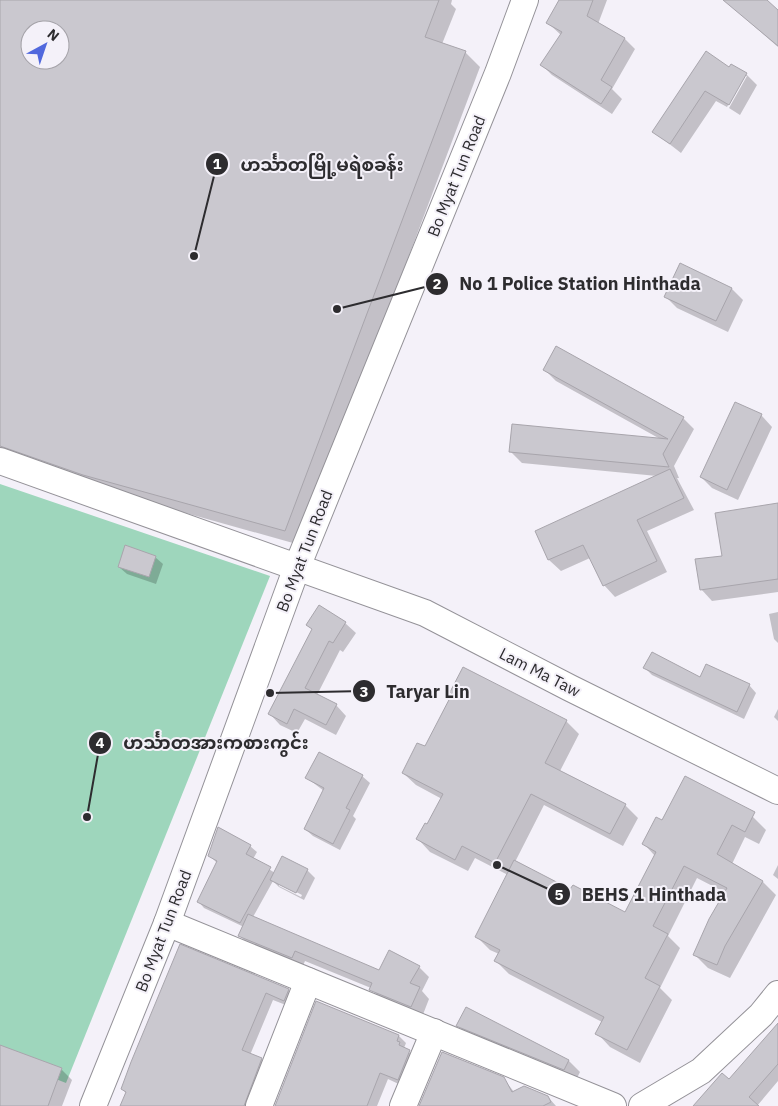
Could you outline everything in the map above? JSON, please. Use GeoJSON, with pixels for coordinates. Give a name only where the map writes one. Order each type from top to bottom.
{"type":"FeatureCollection","features":[{"type":"Feature","properties":{"kind":"street","name":"Bo Myat Tun Road"},"geometry":{"type":"LineString","coordinates":[[92,1106],[167,923],[297,566],[526,0]]}},
{"type":"Feature","properties":{"kind":"street","name":"Lam Ma Taw"},"geometry":{"type":"LineString","coordinates":[[0,461],[425,613],[570,688],[778,791]]}},
{"type":"Feature","properties":{"kind":"street"},"geometry":{"type":"LineString","coordinates":[[167,923],[613,1106]]}},
{"type":"Feature","properties":{"kind":"street"},"geometry":{"type":"LineString","coordinates":[[260,1106],[308,981]]}},
{"type":"Feature","properties":{"kind":"street"},"geometry":{"type":"LineString","coordinates":[[642,1106],[701,1071],[761,1015],[778,994]]}},
{"type":"Feature","properties":{"kind":"street"},"geometry":{"type":"LineString","coordinates":[[403,1106],[434,1032]]}},
{"type":"Feature","properties":{"kind":"green space"},"geometry":{"type":"Polygon","coordinates":[[[0,484],[270,576],[66,1083],[0,1057],[0,484]]]}},
{"type":"Feature","properties":{"kind":"building"},"geometry":{"type":"Polygon","coordinates":[[[0,0],[439,0],[425,37],[466,51],[285,531],[83,475],[0,446],[0,0]]]}},
{"type":"Feature","properties":{"kind":"building"},"geometry":{"type":"Polygon","coordinates":[[[559,0],[593,0],[587,16],[625,38],[601,80],[612,87],[601,104],[540,65],[562,32],[546,23],[559,0]]]}},
{"type":"Feature","properties":{"kind":"building"},"geometry":{"type":"Polygon","coordinates":[[[723,0],[767,0],[778,10],[778,46],[723,0]]]}},
{"type":"Feature","properties":{"kind":"building"},"geometry":{"type":"Polygon","coordinates":[[[706,51],[729,67],[731,64],[747,73],[729,105],[705,91],[670,144],[652,132],[706,51]]]}},
{"type":"Feature","properties":{"kind":"building"},"geometry":{"type":"Polygon","coordinates":[[[680,263],[732,288],[716,321],[664,297],[680,263]]]}},
{"type":"Feature","properties":{"kind":"building"},"geometry":{"type":"Polygon","coordinates":[[[556,346],[684,417],[663,454],[669,467],[509,452],[512,424],[668,439],[543,370],[556,346]]]}},
{"type":"Feature","properties":{"kind":"building"},"geometry":{"type":"Polygon","coordinates":[[[735,402],[762,414],[727,490],[700,477],[735,402]]]}},
{"type":"Feature","properties":{"kind":"building"},"geometry":{"type":"Polygon","coordinates":[[[670,469],[684,498],[637,520],[657,561],[603,586],[583,545],[548,560],[535,531],[670,469]]]}},
{"type":"Feature","properties":{"kind":"building"},"geometry":{"type":"Polygon","coordinates":[[[778,503],[778,579],[700,590],[695,559],[722,556],[715,513],[778,503]]]}},
{"type":"Feature","properties":{"kind":"building"},"geometry":{"type":"Polygon","coordinates":[[[125,545],[156,556],[149,577],[118,567],[125,545]]]}},
{"type":"Feature","properties":{"kind":"building"},"geometry":{"type":"Polygon","coordinates":[[[319,605],[346,622],[333,643],[329,641],[305,688],[337,704],[326,725],[294,709],[287,724],[268,714],[312,629],[306,625],[319,605]]]}},
{"type":"Feature","properties":{"kind":"building"},"geometry":{"type":"Polygon","coordinates":[[[652,652],[700,677],[706,664],[750,684],[737,712],[643,668],[652,652]]]}},
{"type":"Feature","properties":{"kind":"building"},"geometry":{"type":"Polygon","coordinates":[[[463,667],[567,720],[545,763],[626,804],[610,834],[531,794],[495,863],[462,846],[455,860],[416,839],[425,823],[427,824],[443,794],[402,773],[417,743],[425,746],[452,694],[450,692],[463,667]]]}},
{"type":"Feature","properties":{"kind":"building"},"geometry":{"type":"Polygon","coordinates":[[[319,752],[363,775],[346,808],[350,810],[333,844],[304,829],[324,788],[305,778],[319,752]]]}},
{"type":"Feature","properties":{"kind":"building"},"geometry":{"type":"Polygon","coordinates":[[[685,776],[755,812],[745,832],[732,825],[717,854],[763,881],[725,946],[717,965],[693,955],[709,919],[727,888],[684,866],[653,926],[668,934],[645,978],[660,986],[627,1050],[595,1034],[604,1017],[494,961],[500,950],[475,937],[514,860],[570,889],[573,885],[625,912],[656,852],[642,844],[656,817],[662,820],[685,776]]]}},
{"type":"Feature","properties":{"kind":"building"},"geometry":{"type":"Polygon","coordinates":[[[218,827],[251,845],[246,854],[271,867],[240,923],[197,902],[217,861],[208,856],[218,827]]]}},
{"type":"Feature","properties":{"kind":"building"},"geometry":{"type":"Polygon","coordinates":[[[282,856],[308,869],[296,893],[270,880],[282,856]]]}},
{"type":"Feature","properties":{"kind":"building"},"geometry":{"type":"Polygon","coordinates":[[[248,914],[379,970],[389,950],[420,966],[410,983],[420,987],[411,1007],[369,990],[372,983],[295,951],[292,958],[238,936],[248,914]]]}},
{"type":"Feature","properties":{"kind":"building"},"geometry":{"type":"Polygon","coordinates":[[[180,944],[289,989],[284,1001],[266,993],[242,1050],[262,1058],[244,1106],[120,1106],[126,1092],[121,1089],[131,1062],[180,944]]]}},
{"type":"Feature","properties":{"kind":"building"},"geometry":{"type":"Polygon","coordinates":[[[316,1001],[399,1035],[397,1041],[400,1042],[399,1045],[410,1050],[398,1080],[380,1073],[367,1106],[275,1106],[316,1001]]]}},
{"type":"Feature","properties":{"kind":"building"},"geometry":{"type":"Polygon","coordinates":[[[466,1007],[569,1060],[564,1070],[456,1026],[466,1007]]]}},
{"type":"Feature","properties":{"kind":"building"},"geometry":{"type":"Polygon","coordinates":[[[778,1023],[778,1064],[749,1097],[759,1106],[693,1106],[722,1073],[729,1079],[778,1023]]]}},
{"type":"Feature","properties":{"kind":"building"},"geometry":{"type":"Polygon","coordinates":[[[0,1045],[62,1068],[48,1106],[0,1106],[0,1045]]]}},
{"type":"Feature","properties":{"kind":"building"},"geometry":{"type":"Polygon","coordinates":[[[442,1052],[504,1077],[512,1092],[524,1086],[548,1096],[551,1102],[543,1106],[419,1106],[442,1052]]]}},
{"type":"Feature","properties":{"kind":"place","name":"ဟင်္သာတမြို့မရဲစခန်း"},"geometry":{"type":"Point","coordinates":[194,256]}},
{"type":"Feature","properties":{"kind":"place","name":"No 1 Police Station Hinthada"},"geometry":{"type":"Point","coordinates":[337,309]}},
{"type":"Feature","properties":{"kind":"place","name":"Taryar Lin"},"geometry":{"type":"Point","coordinates":[270,693]}},
{"type":"Feature","properties":{"kind":"place","name":"ဟင်္သာတအားကစားကွင်း"},"geometry":{"type":"Point","coordinates":[87,817]}},
{"type":"Feature","properties":{"kind":"place","name":"BEHS 1 Hinthada"},"geometry":{"type":"Point","coordinates":[497,865]}}]}
